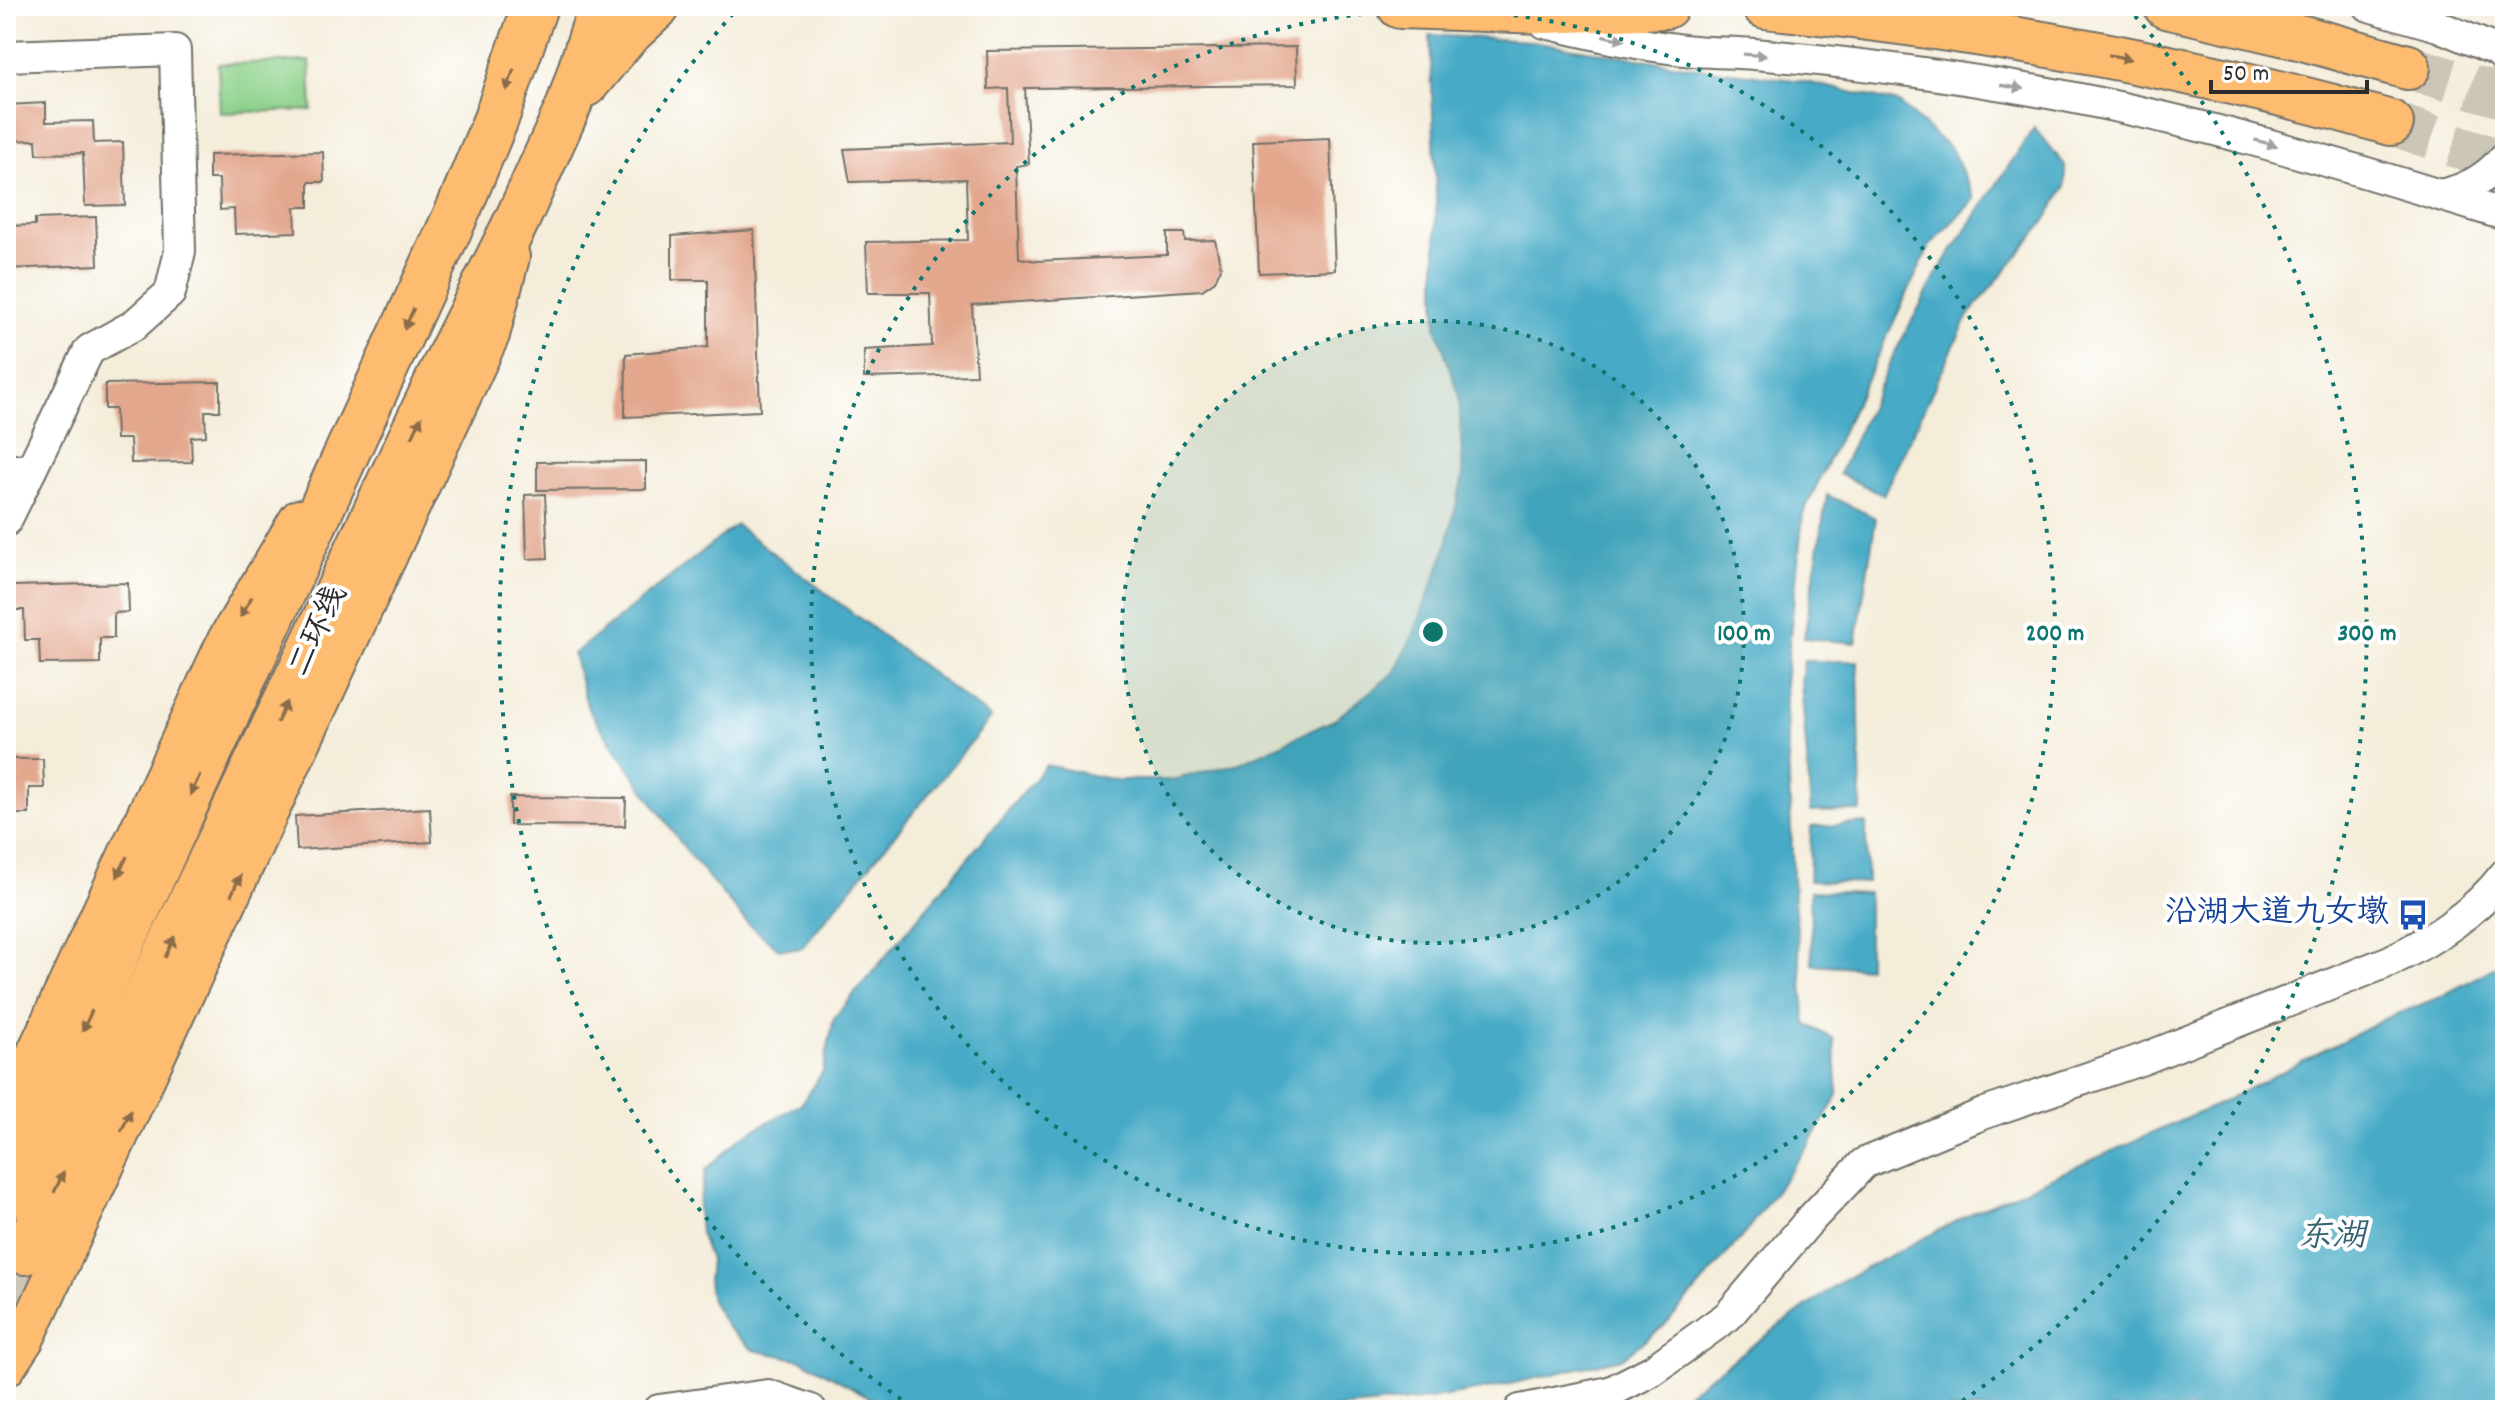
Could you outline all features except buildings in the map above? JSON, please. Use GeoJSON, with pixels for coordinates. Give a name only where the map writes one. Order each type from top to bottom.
{"type":"FeatureCollection","features":[{"type":"Feature","properties":{"kind":"highway","name":"二环线"},"geometry":{"type":"LineString","coordinates":[[6,1197],[374,397],[496,119],[535,6]]}},
{"type":"Feature","properties":{"kind":"highway","name":"二环线"},"geometry":{"type":"LineString","coordinates":[[37,1270],[444,367],[518,218],[569,105],[601,6]]}},
{"type":"Feature","properties":{"kind":"highway"},"geometry":{"type":"LineString","coordinates":[[569,105],[626,36],[658,6]]}},
{"type":"Feature","properties":{"kind":"highway"},"geometry":{"type":"LineString","coordinates":[[1400,6],[1483,10],[1666,6]]}},
{"type":"Feature","properties":{"kind":"highway"},"geometry":{"type":"LineString","coordinates":[[1765,6],[1942,27],[2068,47],[2275,91],[2391,123]]}},
{"type":"Feature","properties":{"kind":"highway"},"geometry":{"type":"LineString","coordinates":[[2166,6],[2303,38],[2408,67]]}},
{"type":"Feature","properties":{"kind":"highway"},"geometry":{"type":"LineString","coordinates":[[343,654],[398,468]]}},
{"type":"Feature","properties":{"kind":"main road"},"geometry":{"type":"LineString","coordinates":[[6,1302],[28,1299],[37,1270],[343,654],[490,335],[518,218]]}},
{"type":"Feature","properties":{"kind":"main road"},"geometry":{"type":"LineString","coordinates":[[6,1118],[227,640],[374,397]]}},
{"type":"Feature","properties":{"kind":"main road"},"geometry":{"type":"LineString","coordinates":[[6,1367],[25,1338],[37,1270]]}},
{"type":"Feature","properties":{"kind":"street"},"geometry":{"type":"LineString","coordinates":[[2369,6],[2438,26],[2503,54]]}},
{"type":"Feature","properties":{"kind":"street"},"geometry":{"type":"LineString","coordinates":[[1483,10],[1677,49],[1834,63],[2045,92],[2262,141],[2505,215]]}},
{"type":"Feature","properties":{"kind":"street"},"geometry":{"type":"LineString","coordinates":[[6,56],[175,50],[180,251],[170,293],[134,325],[89,350],[18,470],[6,521]]}},
{"type":"Feature","properties":{"kind":"street"},"geometry":{"type":"LineString","coordinates":[[2440,195],[2477,183],[2505,157]]}},
{"type":"Feature","properties":{"kind":"street"},"geometry":{"type":"LineString","coordinates":[[1520,1410],[1610,1392],[1653,1370],[1716,1325],[1728,1316],[1809,1221],[1864,1163],[1985,1113],[2143,1059],[2390,961],[2455,924],[2475,908],[2505,874]]}},
{"type":"Feature","properties":{"kind":"street"},"geometry":{"type":"LineString","coordinates":[[659,1410],[768,1395],[811,1410]]}},
{"type":"Feature","properties":{"kind":"green space"},"geometry":{"type":"Polygon","coordinates":[[[310,61],[312,110],[220,113],[218,64],[310,61]]]}},
{"type":"Feature","properties":{"kind":"water"},"geometry":{"type":"Polygon","coordinates":[[[1430,35],[1532,41],[1802,81],[1899,103],[1952,150],[1975,199],[1930,245],[1803,514],[1785,684],[1794,900],[1806,1024],[1834,1039],[1838,1095],[1809,1145],[1745,1233],[1663,1327],[1622,1358],[1493,1388],[1429,1399],[1320,1410],[893,1410],[802,1360],[753,1350],[727,1327],[711,1301],[708,1281],[710,1260],[700,1233],[698,1208],[706,1170],[741,1137],[802,1103],[823,1071],[834,1018],[1046,765],[1115,780],[1172,780],[1240,763],[1334,720],[1394,673],[1412,637],[1444,555],[1463,477],[1459,397],[1436,326],[1436,194],[1430,35]]]}},
{"type":"Feature","properties":{"kind":"water"},"geometry":{"type":"Polygon","coordinates":[[[2034,128],[2065,165],[2065,187],[2043,224],[1968,316],[1883,495],[1839,474],[1892,358],[1938,272],[2034,128]]]}},
{"type":"Feature","properties":{"kind":"water"},"geometry":{"type":"Polygon","coordinates":[[[1827,495],[1876,518],[1856,643],[1804,638],[1827,495]]]}},
{"type":"Feature","properties":{"kind":"water"},"geometry":{"type":"Polygon","coordinates":[[[736,525],[991,718],[801,949],[779,949],[747,923],[687,852],[588,709],[573,654],[736,525]]]}},
{"type":"Feature","properties":{"kind":"water"},"geometry":{"type":"Polygon","coordinates":[[[1804,661],[1858,661],[1861,811],[1811,812],[1801,681],[1804,661]]]}},
{"type":"Feature","properties":{"kind":"water"},"geometry":{"type":"Polygon","coordinates":[[[1866,823],[1867,883],[1809,881],[1811,827],[1866,823]]]}},
{"type":"Feature","properties":{"kind":"water"},"geometry":{"type":"Polygon","coordinates":[[[1810,891],[1868,893],[1868,968],[1812,964],[1810,891]]]}},
{"type":"Feature","properties":{"kind":"water","name":"东湖"},"geometry":{"type":"Polygon","coordinates":[[[2505,962],[2505,1410],[1659,1410],[1669,1406],[1843,1280],[1976,1211],[2223,1102],[2385,1019],[2440,997],[2505,962]]]}},
{"type":"Feature","properties":{"kind":"tunnel"},"geometry":{"type":"LineString","coordinates":[[2408,67],[2505,97]]}},
{"type":"Feature","properties":{"kind":"tunnel"},"geometry":{"type":"LineString","coordinates":[[2391,123],[2505,163]]}},
{"type":"Feature","properties":{"kind":"tunnel"},"geometry":{"type":"LineString","coordinates":[[6,1293],[25,1252]]}},
{"type":"Feature","properties":{"kind":"place","name":"沿湖大道九女墩"},"geometry":{"type":"Point","coordinates":[2413,915]}}]}
